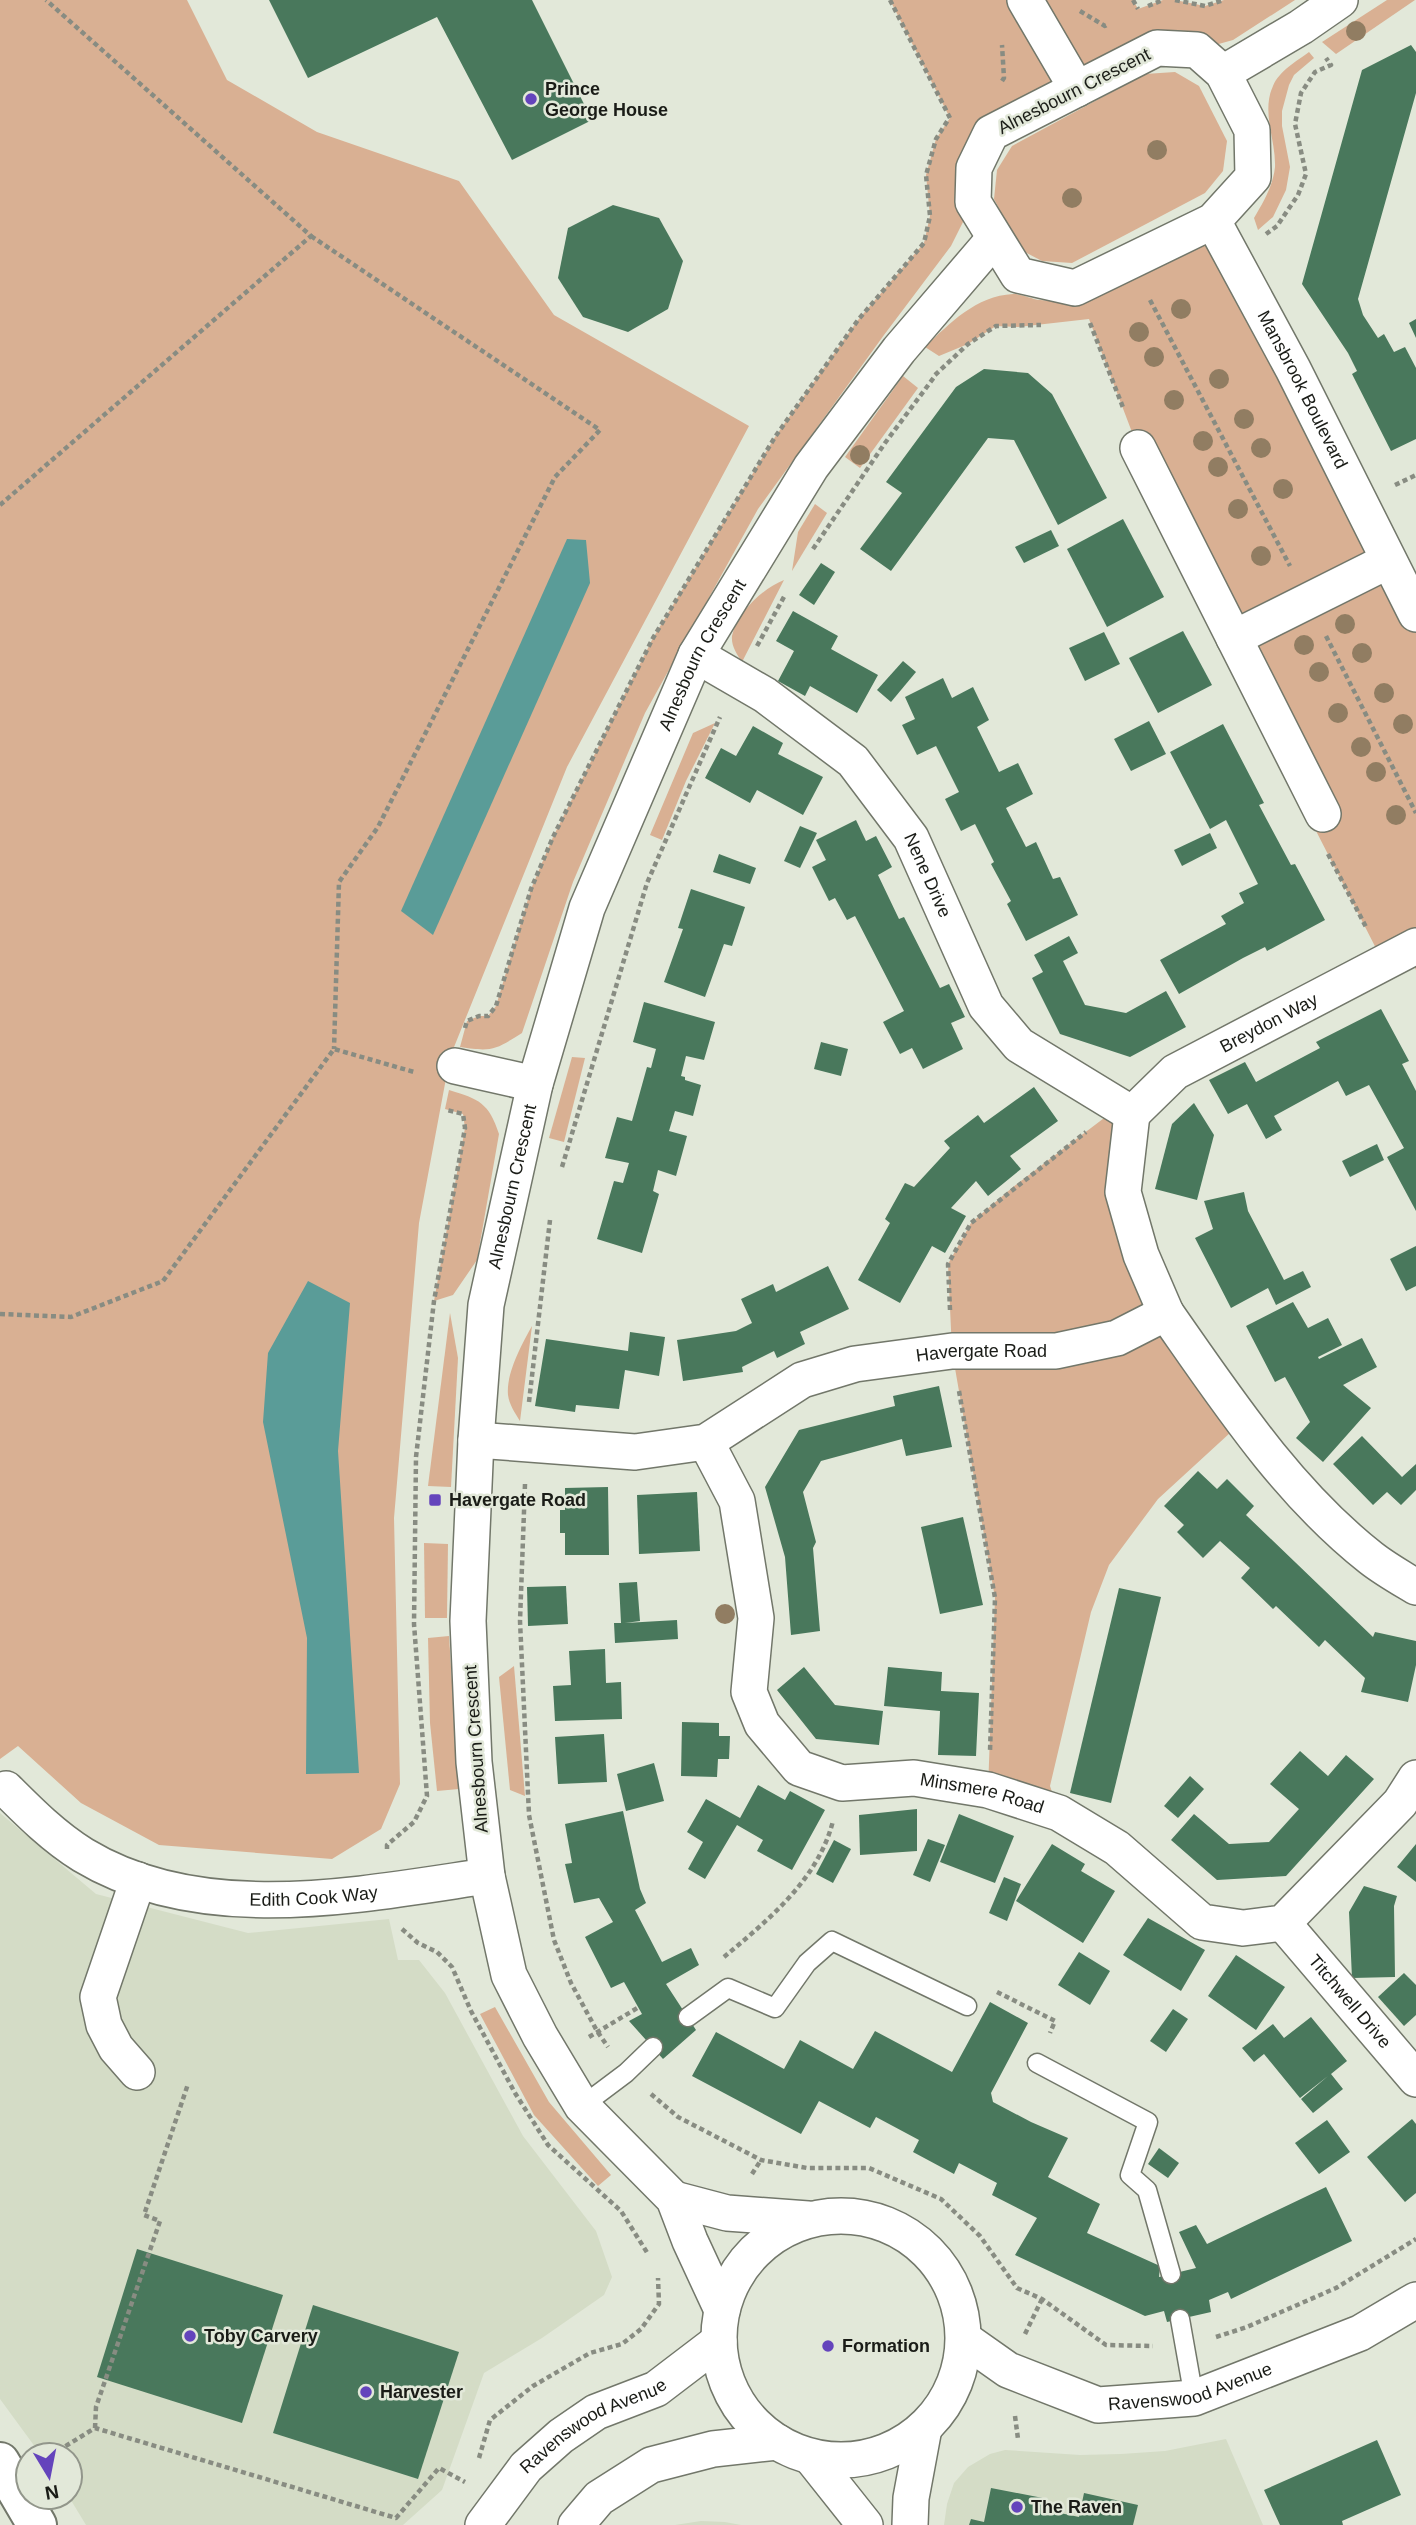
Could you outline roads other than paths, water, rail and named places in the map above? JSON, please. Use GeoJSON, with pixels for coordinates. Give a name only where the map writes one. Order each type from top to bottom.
{"type":"FeatureCollection","features":[{"type":"Feature","properties":{"kind":"main road"},"geometry":{"type":"LineString","coordinates":[[0,2462],[37,2525]]}},
{"type":"Feature","properties":{"kind":"street"},"geometry":{"type":"LineString","coordinates":[[1223,73],[1301,27],[1340,0]]}},
{"type":"Feature","properties":{"kind":"street"},"geometry":{"type":"LineString","coordinates":[[1028,6],[1077,89]]}},
{"type":"Feature","properties":{"kind":"street","name":"Alnesbourn Crescent"},"geometry":{"type":"LineString","coordinates":[[1157,48],[1197,51],[1223,73],[1252,130],[1253,177],[1213,221],[1075,288],[1018,275],[973,202],[974,168],[991,134],[1077,89],[1157,48]]}},
{"type":"Feature","properties":{"kind":"street","name":"Mansbrook Boulevard"},"geometry":{"type":"LineString","coordinates":[[1213,221],[1326,435],[1416,614]]}},
{"type":"Feature","properties":{"kind":"street","name":"Alnesbourn Crescent"},"geometry":{"type":"LineString","coordinates":[[720,2326],[674,2199],[582,2106],[540,2036],[509,1975],[487,1876],[474,1762],[468,1621],[476,1440],[486,1305],[535,1084],[587,908],[696,656],[811,467],[900,350],[994,239]]}},
{"type":"Feature","properties":{"kind":"street"},"geometry":{"type":"LineString","coordinates":[[1138,448],[1323,814]]}},
{"type":"Feature","properties":{"kind":"street"},"geometry":{"type":"LineString","coordinates":[[1234,638],[1388,561]]}},
{"type":"Feature","properties":{"kind":"street","name":"Nene Drive"},"geometry":{"type":"LineString","coordinates":[[696,656],[765,695],[853,761],[911,838],[986,1006],[1019,1045],[1126,1110]]}},
{"type":"Feature","properties":{"kind":"street","name":"Breydon Way"},"geometry":{"type":"LineString","coordinates":[[1126,1110],[1175,1072],[1406,957]]}},
{"type":"Feature","properties":{"kind":"street"},"geometry":{"type":"LineString","coordinates":[[453,1074],[535,1084]]}},
{"type":"Feature","properties":{"kind":"street"},"geometry":{"type":"LineString","coordinates":[[1126,1110],[1123,1192],[1141,1255],[1166,1313],[1243,1422],[1297,1490],[1371,1559],[1416,1587]]}},
{"type":"Feature","properties":{"kind":"street","name":"Havergate Road"},"geometry":{"type":"LineString","coordinates":[[476,1440],[635,1452],[706,1442],[802,1380],[855,1364],[952,1351],[1056,1351],[1117,1338],[1166,1313]]}},
{"type":"Feature","properties":{"kind":"street","name":"Minsmere Road"},"geometry":{"type":"LineString","coordinates":[[706,1442],[737,1501],[756,1618],[750,1692],[762,1724],[799,1768],[842,1783],[914,1778],[989,1790],[1059,1813],[1117,1848],[1202,1922],[1243,1928],[1283,1923]]}},
{"type":"Feature","properties":{"kind":"street"},"geometry":{"type":"LineString","coordinates":[[1283,1923],[1401,1804],[1416,1778]]}},
{"type":"Feature","properties":{"kind":"street","name":"Edith Cook Way"},"geometry":{"type":"LineString","coordinates":[[6,1789],[37,1820],[83,1855],[138,1880],[206,1896],[272,1900],[336,1897],[487,1876]]}},
{"type":"Feature","properties":{"kind":"street"},"geometry":{"type":"LineString","coordinates":[[137,2072],[116,2048],[104,2025],[98,1997],[138,1880]]}},
{"type":"Feature","properties":{"kind":"street","name":"Titchwell Drive"},"geometry":{"type":"LineString","coordinates":[[1283,1923],[1416,2079]]}},
{"type":"Feature","properties":{"kind":"street"},"geometry":{"type":"LineString","coordinates":[[674,2199],[727,2213],[813,2219],[845,2216],[878,2221],[907,2235],[933,2258],[952,2286],[961,2312],[964,2339],[959,2372],[945,2402],[925,2428],[905,2443],[883,2453],[859,2459],[811,2457],[777,2442],[753,2424],[735,2399],[723,2371],[720,2326],[734,2279],[755,2252],[782,2232],[813,2219]]}},
{"type":"Feature","properties":{"kind":"street","name":"Ravenswood Avenue"},"geometry":{"type":"LineString","coordinates":[[964,2339],[1009,2370],[1098,2405],[1194,2398],[1360,2333],[1416,2300]]}},
{"type":"Feature","properties":{"kind":"street","name":"Ravenswood Avenue"},"geometry":{"type":"LineString","coordinates":[[483,2525],[526,2468],[561,2436],[596,2412],[656,2389],[720,2326]]}},
{"type":"Feature","properties":{"kind":"street"},"geometry":{"type":"LineString","coordinates":[[910,2525],[911,2498],[925,2428]]}},
{"type":"Feature","properties":{"kind":"street"},"geometry":{"type":"LineString","coordinates":[[576,2525],[599,2498],[650,2465],[713,2449],[777,2442]]}},
{"type":"Feature","properties":{"kind":"street"},"geometry":{"type":"LineString","coordinates":[[811,2457],[865,2525]]}},
{"type":"Feature","properties":{"kind":"lane"},"geometry":{"type":"LineString","coordinates":[[688,2017],[728,1989],[775,2008],[807,1963],[832,1941],[967,2006]]}},
{"type":"Feature","properties":{"kind":"lane"},"geometry":{"type":"LineString","coordinates":[[582,2106],[626,2073],[653,2048]]}},
{"type":"Feature","properties":{"kind":"lane"},"geometry":{"type":"LineString","coordinates":[[1037,2063],[1148,2122],[1130,2175],[1147,2190],[1171,2274]]}},
{"type":"Feature","properties":{"kind":"lane"},"geometry":{"type":"LineString","coordinates":[[1180,2319],[1194,2398]]}},
{"type":"Feature","properties":{"kind":"water"},"geometry":{"type":"Polygon","coordinates":[[[567,539],[586,540],[590,583],[433,935],[401,911],[567,539]]]}},
{"type":"Feature","properties":{"kind":"water"},"geometry":{"type":"Polygon","coordinates":[[[308,1281],[350,1303],[338,1451],[359,1773],[306,1774],[307,1638],[263,1422],[268,1353],[308,1281]]]}},
{"type":"Feature","properties":{"kind":"place","name":"Prince George House"},"geometry":{"type":"Point","coordinates":[531,99]}},
{"type":"Feature","properties":{"kind":"place","name":"Havergate Road"},"geometry":{"type":"Point","coordinates":[435,1500]}},
{"type":"Feature","properties":{"kind":"place","name":"Toby Carvery"},"geometry":{"type":"Point","coordinates":[190,2336]}},
{"type":"Feature","properties":{"kind":"place","name":"Formation"},"geometry":{"type":"Point","coordinates":[828,2346]}},
{"type":"Feature","properties":{"kind":"place","name":"Harvester"},"geometry":{"type":"Point","coordinates":[366,2392]}},
{"type":"Feature","properties":{"kind":"place","name":"The Raven"},"geometry":{"type":"Point","coordinates":[1017,2507]}}]}
